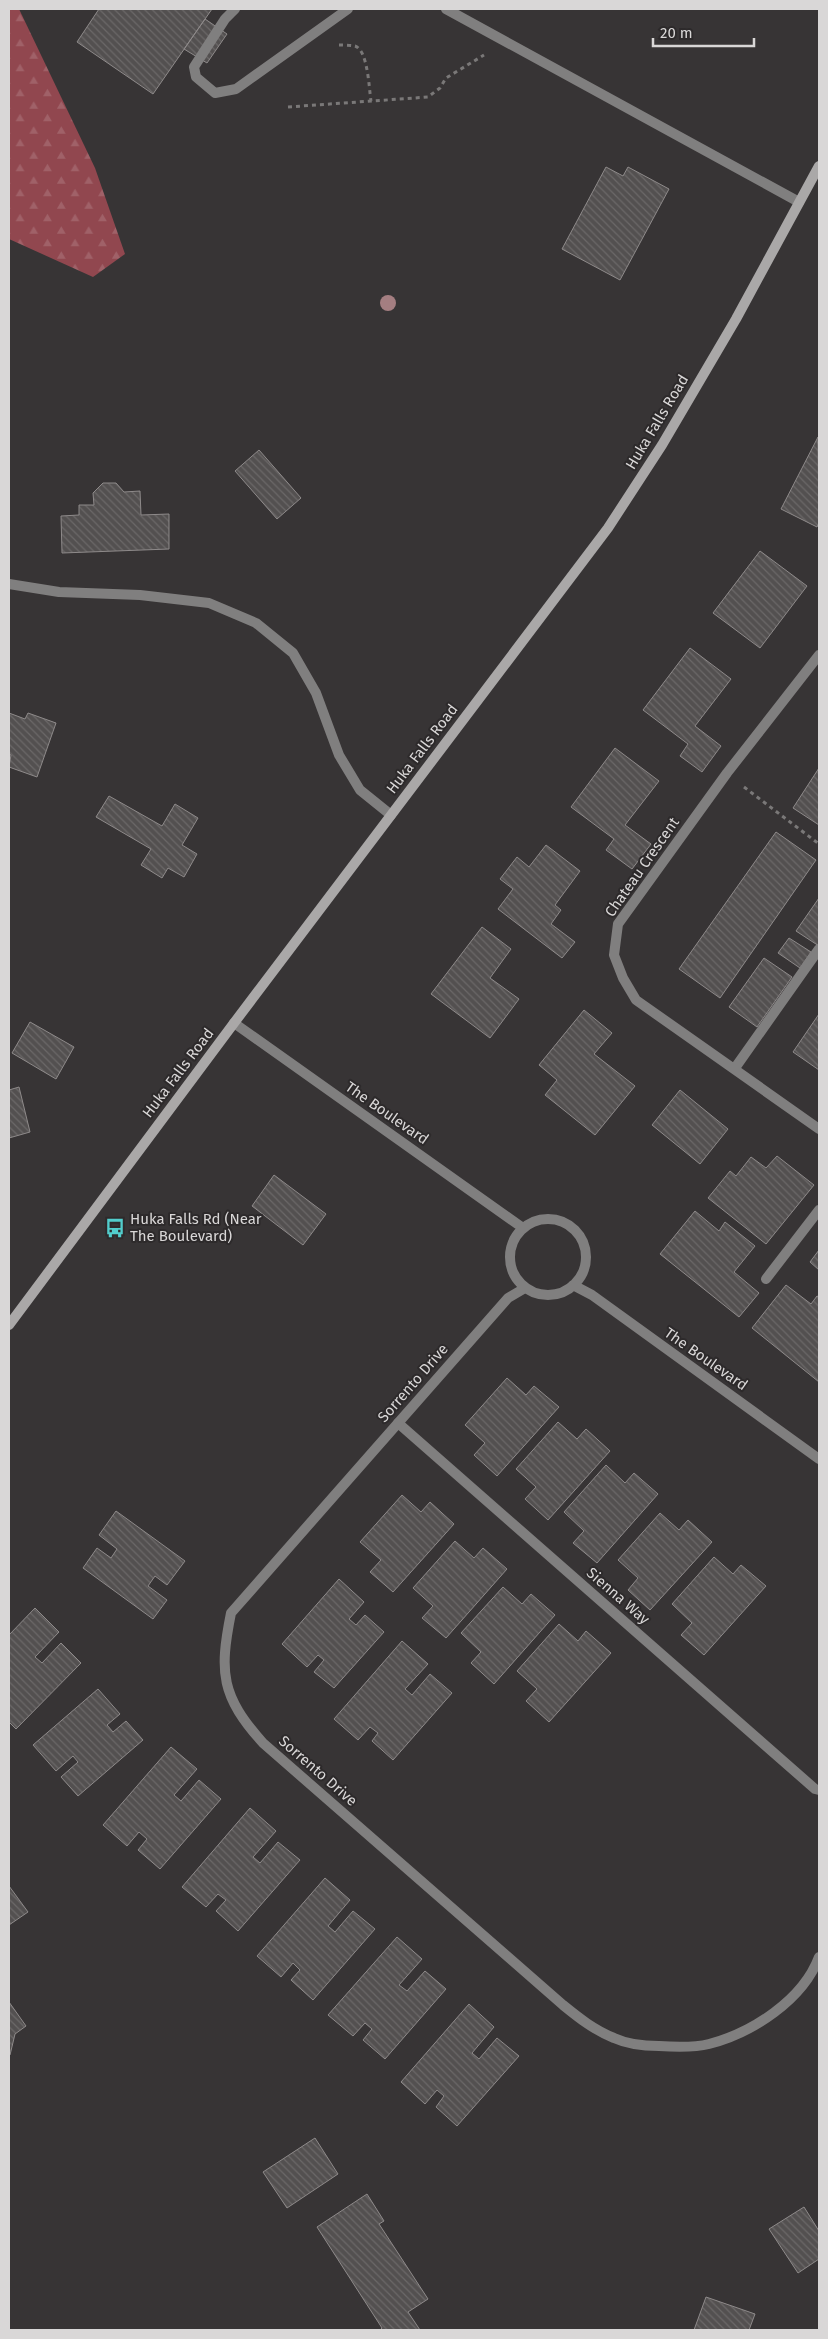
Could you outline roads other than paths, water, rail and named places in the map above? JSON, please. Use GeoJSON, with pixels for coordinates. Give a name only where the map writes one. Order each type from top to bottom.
{"type":"FeatureCollection","features":[{"type":"Feature","properties":{"kind":"street"},"geometry":{"type":"LineString","coordinates":[[235,9],[225,18],[194,67],[196,77],[216,93],[236,89],[348,9]]}},
{"type":"Feature","properties":{"kind":"street"},"geometry":{"type":"LineString","coordinates":[[446,9],[799,202]]}},
{"type":"Feature","properties":{"kind":"street","name":"Huka Falls Road"},"geometry":{"type":"LineString","coordinates":[[9,1325],[234,1023],[608,528],[662,445],[736,319],[819,166]]}},
{"type":"Feature","properties":{"kind":"street"},"geometry":{"type":"LineString","coordinates":[[9,584],[59,592],[140,595],[209,603],[256,623],[293,653],[316,693],[339,756],[360,790],[391,815]]}},
{"type":"Feature","properties":{"kind":"street","name":"Chateau Crescent"},"geometry":{"type":"LineString","coordinates":[[819,655],[727,773],[618,924],[614,955],[623,978],[636,1000],[819,1129]]}},
{"type":"Feature","properties":{"kind":"street"},"geometry":{"type":"LineString","coordinates":[[735,1068],[819,949]]}},
{"type":"Feature","properties":{"kind":"street","name":"The Boulevard"},"geometry":{"type":"LineString","coordinates":[[234,1023],[523,1228]]}},
{"type":"Feature","properties":{"kind":"street"},"geometry":{"type":"LineString","coordinates":[[766,1279],[819,1210]]}},
{"type":"Feature","properties":{"kind":"street"},"geometry":{"type":"LineString","coordinates":[[548,1219],[572,1228],[580,1238],[585,1250],[582,1275],[574,1285],[563,1292],[550,1296],[538,1294],[525,1288],[515,1278],[510,1265],[510,1251],[515,1238],[523,1228],[535,1222],[548,1219]]}},
{"type":"Feature","properties":{"kind":"street","name":"The Boulevard"},"geometry":{"type":"LineString","coordinates":[[574,1285],[592,1295],[819,1459]]}},
{"type":"Feature","properties":{"kind":"street","name":"Sorrento Drive"},"geometry":{"type":"LineString","coordinates":[[525,1288],[508,1298],[231,1612],[225,1644],[225,1683],[241,1719],[263,1743],[563,2004],[587,2024],[615,2039],[645,2046],[672,2047],[707,2045],[737,2035],[766,2018],[792,1996],[815,1968],[819,1957]]}},
{"type":"Feature","properties":{"kind":"street","name":"Sienna Way"},"geometry":{"type":"LineString","coordinates":[[398,1424],[815,1789],[819,1790]]}},
{"type":"Feature","properties":{"kind":"place","name":"Huka Falls Rd (Near The Boulevard)"},"geometry":{"type":"Point","coordinates":[115,1228]}}]}
